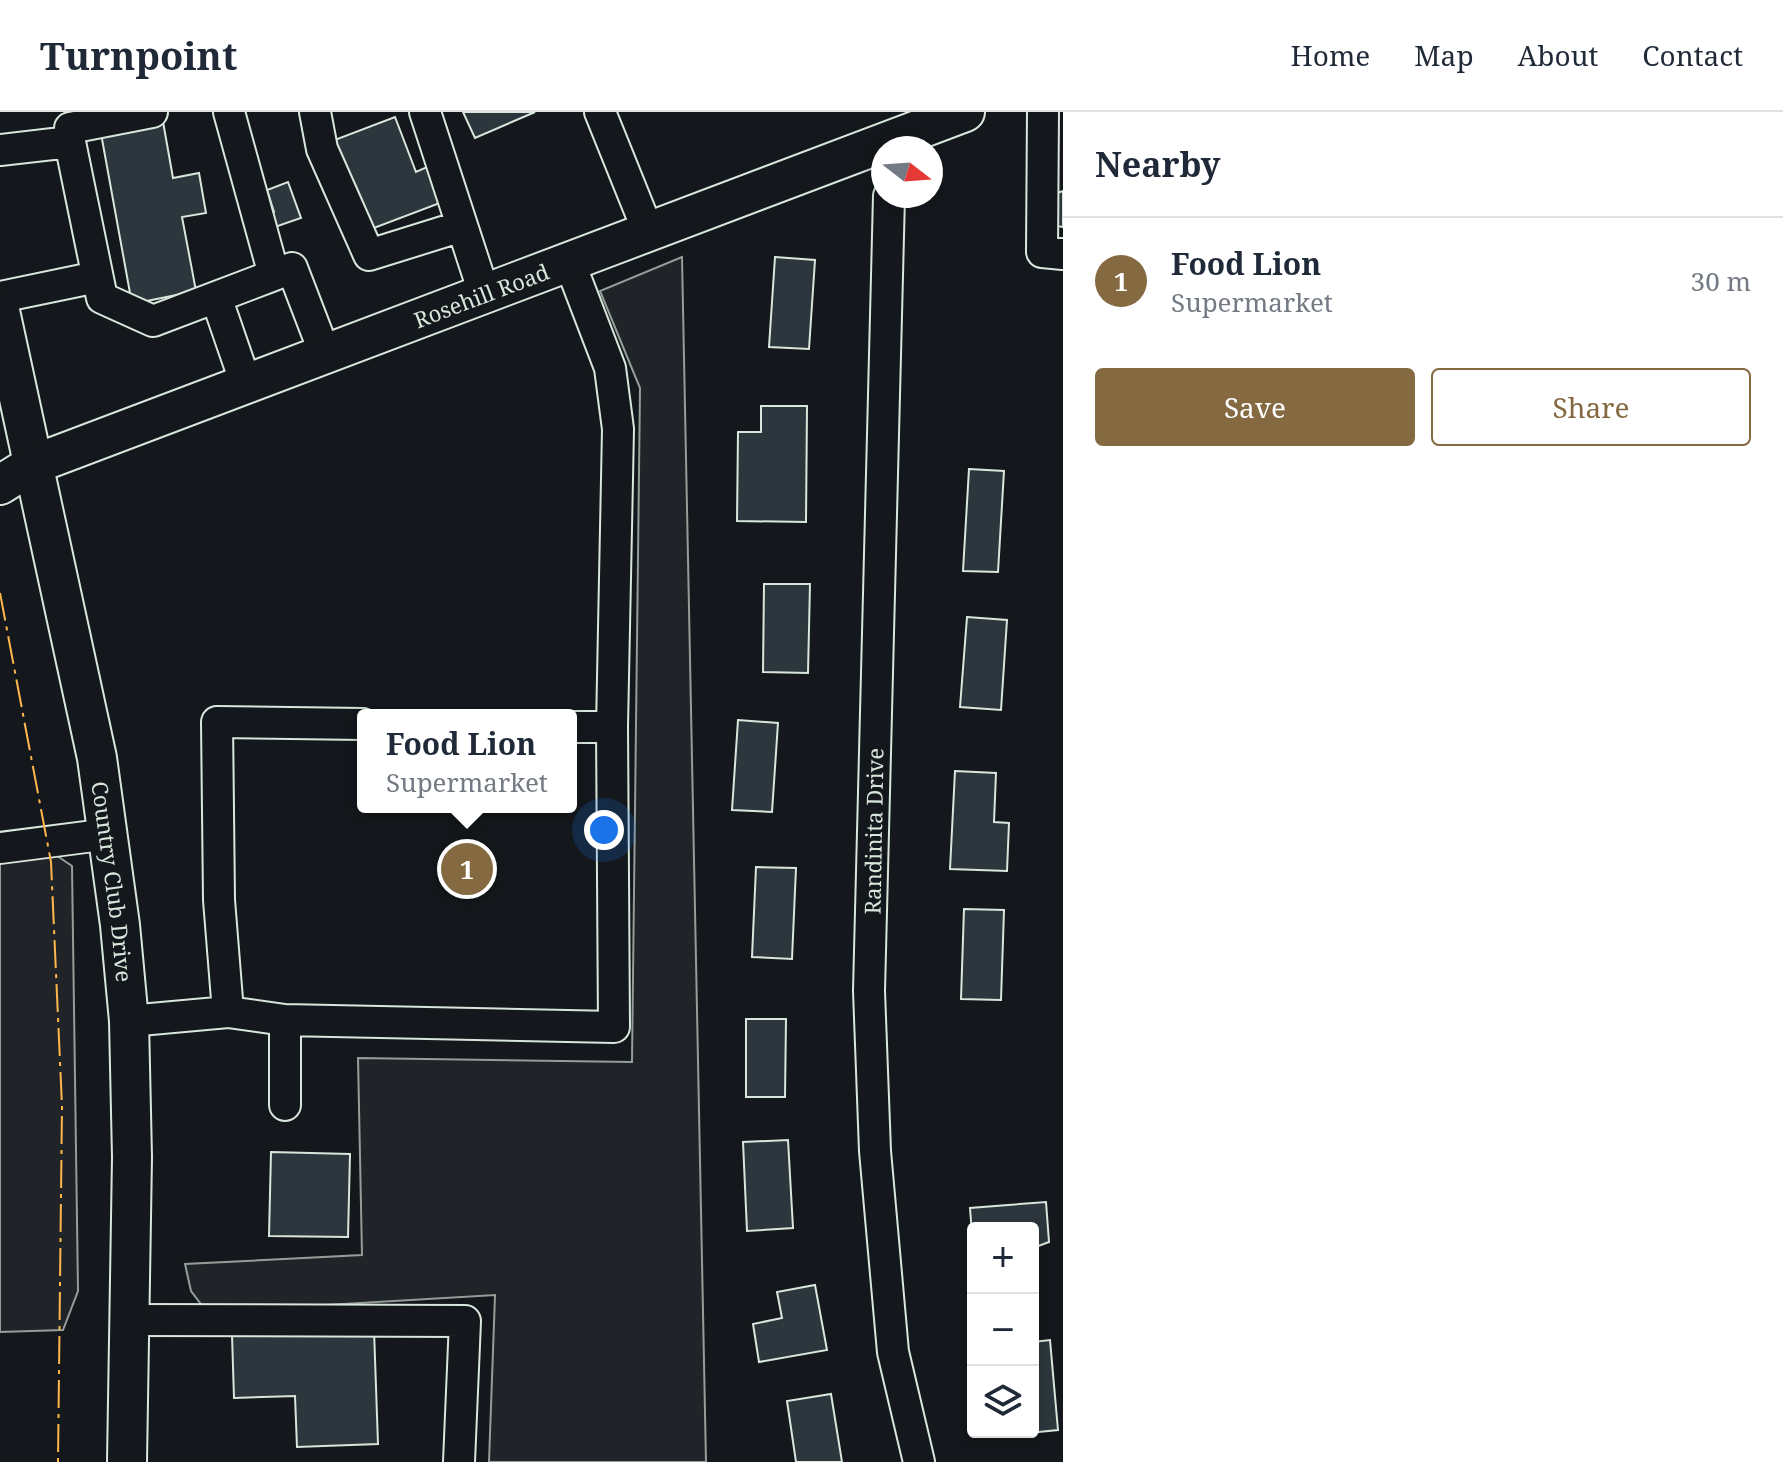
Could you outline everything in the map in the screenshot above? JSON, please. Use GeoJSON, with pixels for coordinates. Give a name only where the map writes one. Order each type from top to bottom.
{"type":"FeatureCollection","features":[{"type":"Feature","properties":{"kind":"main road","name":"Rosehill Road"},"geometry":{"type":"LineString","coordinates":[[909,136],[965,112]]}},
{"type":"Feature","properties":{"kind":"main road","name":"Rosehill Road"},"geometry":{"type":"LineString","coordinates":[[0,485],[32,465],[648,231],[871,151]]}},
{"type":"Feature","properties":{"kind":"main road","name":"Country Club Drive"},"geometry":{"type":"LineString","coordinates":[[0,311],[73,640],[109,834],[129,1021],[131,1320],[127,1462]]}},
{"type":"Feature","properties":{"kind":"street"},"geometry":{"type":"LineString","coordinates":[[152,112],[70,128],[70,142],[102,298],[153,321],[292,268],[325,354]]}},
{"type":"Feature","properties":{"kind":"street"},"geometry":{"type":"LineString","coordinates":[[229,112],[274,275]]}},
{"type":"Feature","properties":{"kind":"street"},"geometry":{"type":"LineString","coordinates":[[315,112],[322,149],[369,255],[462,226]]}},
{"type":"Feature","properties":{"kind":"street"},"geometry":{"type":"LineString","coordinates":[[425,112],[484,293]]}},
{"type":"Feature","properties":{"kind":"street"},"geometry":{"type":"LineString","coordinates":[[600,112],[648,231]]}},
{"type":"Feature","properties":{"kind":"street"},"geometry":{"type":"LineString","coordinates":[[1043,112],[1042,252],[1063,254]]}},
{"type":"Feature","properties":{"kind":"street"},"geometry":{"type":"LineString","coordinates":[[0,150],[70,142]]}},
{"type":"Feature","properties":{"kind":"street","name":"Randinita Drive"},"geometry":{"type":"LineString","coordinates":[[889,208],[869,991],[875,1151],[893,1352],[919,1462]]}},
{"type":"Feature","properties":{"kind":"street"},"geometry":{"type":"LineString","coordinates":[[129,1021],[228,1012],[285,1020],[614,1027],[612,727],[618,429],[610,368],[569,261]]}},
{"type":"Feature","properties":{"kind":"street"},"geometry":{"type":"LineString","coordinates":[[0,297],[97,277]]}},
{"type":"Feature","properties":{"kind":"street"},"geometry":{"type":"LineString","coordinates":[[216,297],[246,384]]}},
{"type":"Feature","properties":{"kind":"street"},"geometry":{"type":"LineString","coordinates":[[228,1012],[219,900],[217,722],[357,724]]}},
{"type":"Feature","properties":{"kind":"street"},"geometry":{"type":"LineString","coordinates":[[577,727],[612,727]]}},
{"type":"Feature","properties":{"kind":"street"},"geometry":{"type":"LineString","coordinates":[[0,848],[109,834]]}},
{"type":"Feature","properties":{"kind":"street"},"geometry":{"type":"LineString","coordinates":[[285,1020],[285,1105]]}},
{"type":"Feature","properties":{"kind":"street"},"geometry":{"type":"LineString","coordinates":[[131,1320],[465,1321],[459,1462]]}},
{"type":"Feature","properties":{"kind":"shaded area"},"geometry":{"type":"Polygon","coordinates":[[[682,257],[706,1462],[489,1462],[495,1295],[207,1312],[191,1291],[185,1264],[362,1255],[358,1058],[632,1062],[640,388],[600,291],[682,257]]]}},
{"type":"Feature","properties":{"kind":"shaded area"},"geometry":{"type":"Polygon","coordinates":[[[50,851],[72,866],[78,1291],[63,1330],[0,1332],[0,858],[50,851]]]}},
{"type":"Feature","properties":{"kind":"building"},"geometry":{"type":"Polygon","coordinates":[[[463,112],[535,112],[475,138],[463,112]]]}},
{"type":"Feature","properties":{"kind":"building"},"geometry":{"type":"Polygon","coordinates":[[[162,116],[173,178],[199,173],[206,213],[182,217],[196,291],[132,304],[100,128],[162,116]]]}},
{"type":"Feature","properties":{"kind":"building"},"geometry":{"type":"Polygon","coordinates":[[[395,117],[416,172],[427,167],[440,203],[366,231],[332,141],[395,117]]]}},
{"type":"Feature","properties":{"kind":"building"},"geometry":{"type":"Polygon","coordinates":[[[288,182],[301,218],[272,228],[267,214],[274,212],[267,190],[288,182]]]}},
{"type":"Feature","properties":{"kind":"building"},"geometry":{"type":"Polygon","coordinates":[[[1063,191],[1063,227],[1056,226],[1057,193],[1063,191]]]}},
{"type":"Feature","properties":{"kind":"building"},"geometry":{"type":"Polygon","coordinates":[[[775,257],[815,260],[809,349],[769,347],[775,257]]]}},
{"type":"Feature","properties":{"kind":"building"},"geometry":{"type":"Polygon","coordinates":[[[761,406],[807,406],[806,522],[737,521],[738,432],[761,432],[761,406]]]}},
{"type":"Feature","properties":{"kind":"building"},"geometry":{"type":"Polygon","coordinates":[[[969,469],[1004,471],[998,572],[963,571],[969,469]]]}},
{"type":"Feature","properties":{"kind":"building"},"geometry":{"type":"Polygon","coordinates":[[[764,584],[810,584],[808,673],[763,672],[764,584]]]}},
{"type":"Feature","properties":{"kind":"building"},"geometry":{"type":"Polygon","coordinates":[[[967,617],[1007,620],[1001,710],[960,707],[967,617]]]}},
{"type":"Feature","properties":{"kind":"building"},"geometry":{"type":"Polygon","coordinates":[[[738,720],[778,723],[772,812],[732,810],[738,720]]]}},
{"type":"Feature","properties":{"kind":"building"},"geometry":{"type":"Polygon","coordinates":[[[955,771],[996,773],[994,822],[1009,823],[1007,871],[950,869],[955,771]]]}},
{"type":"Feature","properties":{"kind":"building"},"geometry":{"type":"Polygon","coordinates":[[[756,867],[796,868],[792,959],[752,957],[756,867]]]}},
{"type":"Feature","properties":{"kind":"building"},"geometry":{"type":"Polygon","coordinates":[[[964,909],[1004,910],[1001,1000],[961,999],[964,909]]]}},
{"type":"Feature","properties":{"kind":"building"},"geometry":{"type":"Polygon","coordinates":[[[746,1019],[786,1019],[785,1097],[746,1097],[746,1019]]]}},
{"type":"Feature","properties":{"kind":"building"},"geometry":{"type":"Polygon","coordinates":[[[788,1140],[793,1228],[747,1231],[743,1142],[788,1140]]]}},
{"type":"Feature","properties":{"kind":"building"},"geometry":{"type":"Polygon","coordinates":[[[271,1152],[350,1154],[348,1237],[269,1236],[271,1152]]]}},
{"type":"Feature","properties":{"kind":"building"},"geometry":{"type":"Polygon","coordinates":[[[1046,1202],[1049,1242],[1039,1246],[1039,1222],[971,1222],[970,1208],[1046,1202]]]}},
{"type":"Feature","properties":{"kind":"building"},"geometry":{"type":"Polygon","coordinates":[[[815,1285],[827,1350],[759,1362],[753,1324],[782,1318],[777,1292],[815,1285]]]}},
{"type":"Feature","properties":{"kind":"building"},"geometry":{"type":"Polygon","coordinates":[[[374,1330],[378,1444],[297,1447],[295,1396],[234,1398],[232,1335],[374,1330]]]}},
{"type":"Feature","properties":{"kind":"building"},"geometry":{"type":"Polygon","coordinates":[[[1050,1340],[1058,1430],[1039,1432],[1039,1341],[1050,1340]]]}},
{"type":"Feature","properties":{"kind":"building"},"geometry":{"type":"Polygon","coordinates":[[[831,1394],[842,1462],[796,1462],[787,1401],[831,1394]]]}},
{"type":"Feature","properties":{"kind":"power"},"geometry":{"type":"LineString","coordinates":[[0,593],[51,862],[62,1106],[58,1462]]}},
{"type":"Feature","properties":{"kind":"place","name":"Food Lion"},"geometry":{"type":"Point","coordinates":[467,869]}}]}
